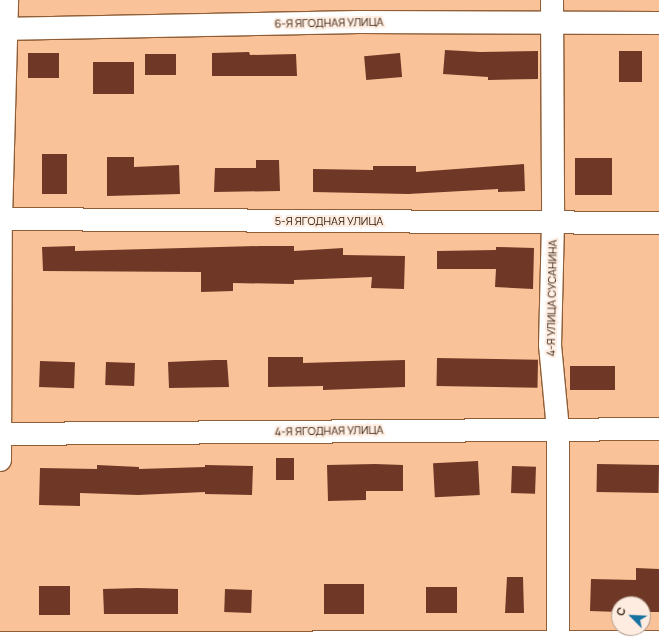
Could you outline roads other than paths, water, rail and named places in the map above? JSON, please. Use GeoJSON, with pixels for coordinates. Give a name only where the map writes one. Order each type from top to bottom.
{"type":"FeatureCollection","features":[{"type":"Feature","properties":{"kind":"street"},"geometry":{"type":"LineString","coordinates":[[0,460],[1,219],[4,29],[7,0]]}},
{"type":"Feature","properties":{"kind":"street","name":"4-Я УЛИЦА СУСАНИНА"},"geometry":{"type":"LineString","coordinates":[[552,0],[553,223],[550,345],[558,429],[558,642]]}},
{"type":"Feature","properties":{"kind":"street","name":"6-Я ЯГОДНАЯ УЛИЦА"},"geometry":{"type":"LineString","coordinates":[[4,29],[359,22],[552,24],[659,23]]}},
{"type":"Feature","properties":{"kind":"street","name":"5-Я ЯГОДНАЯ УЛИЦА"},"geometry":{"type":"LineString","coordinates":[[1,219],[659,223]]}},
{"type":"Feature","properties":{"kind":"street","name":"4-Я ЯГОДНАЯ УЛИЦА"},"geometry":{"type":"LineString","coordinates":[[1,434],[659,429]]}},
{"type":"Feature","properties":{"kind":"street"},"geometry":{"type":"LineString","coordinates":[[0,644],[659,642]]}}]}
